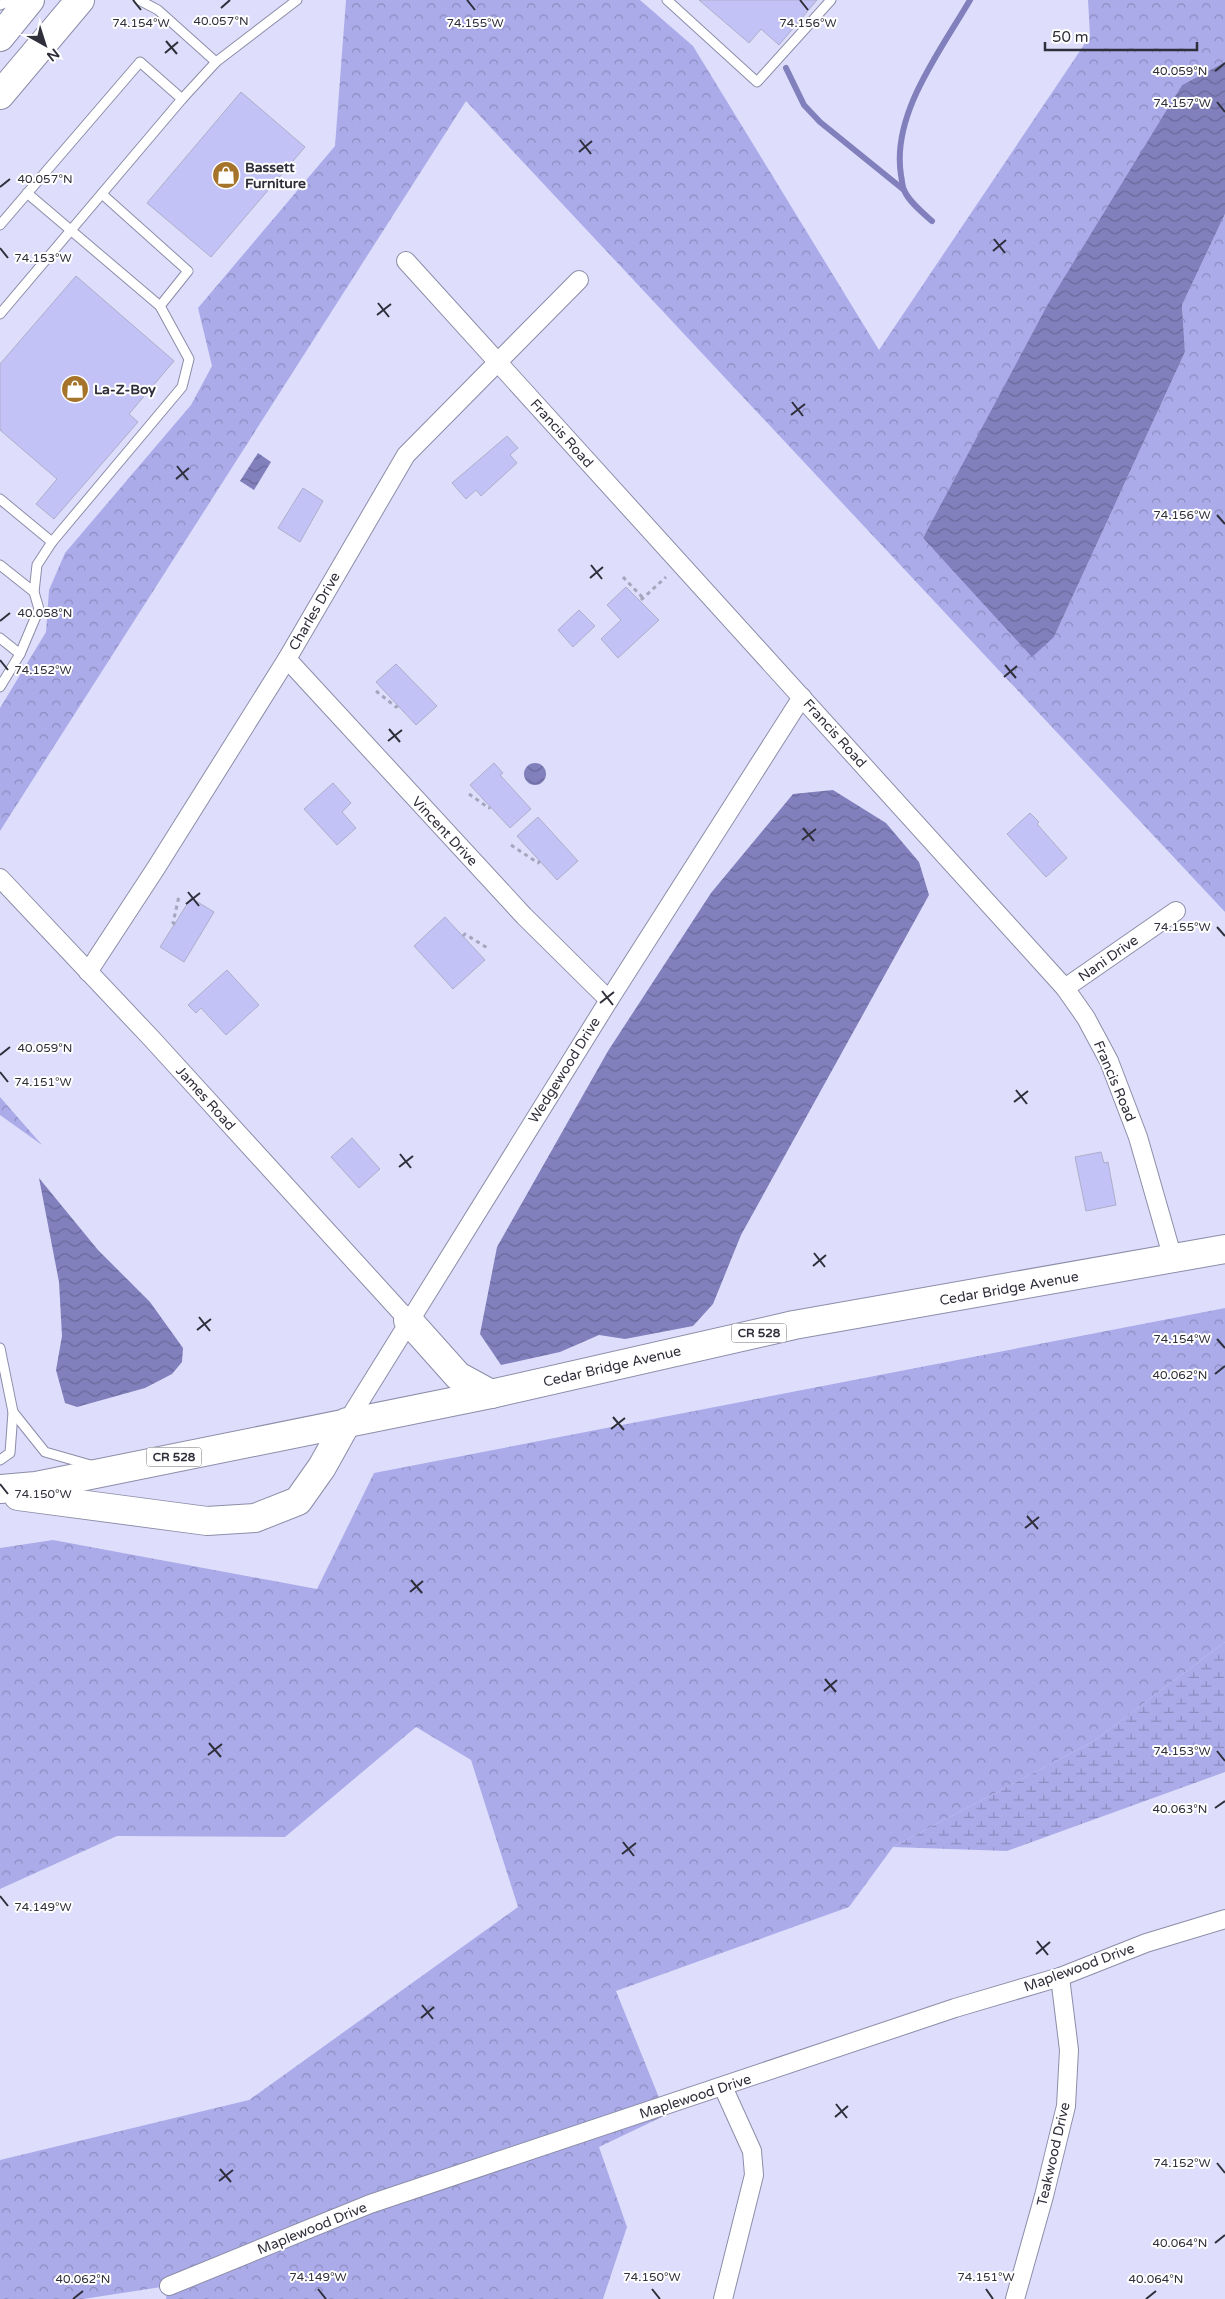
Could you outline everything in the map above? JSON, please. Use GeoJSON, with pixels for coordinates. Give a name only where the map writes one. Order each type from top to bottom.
{"type":"FeatureCollection","features":[{"type":"Feature","properties":{"kind":"main road"},"geometry":{"type":"LineString","coordinates":[[0,37],[30,0]]}},
{"type":"Feature","properties":{"kind":"main road"},"geometry":{"type":"LineString","coordinates":[[0,95],[80,0]]}},
{"type":"Feature","properties":{"kind":"main road","name":"Cedar Bridge Avenue"},"geometry":{"type":"LineString","coordinates":[[0,1488],[36,1486],[491,1394],[794,1325],[1225,1249]]}},
{"type":"Feature","properties":{"kind":"main road"},"geometry":{"type":"LineString","coordinates":[[408,1320],[458,1376],[491,1394]]}},
{"type":"Feature","properties":{"kind":"main road"},"geometry":{"type":"LineString","coordinates":[[0,1493],[207,1522],[255,1518],[298,1501],[322,1466],[347,1422]]}},
{"type":"Feature","properties":{"kind":"street","name":"Francis Road"},"geometry":{"type":"LineString","coordinates":[[406,261],[1065,988],[1086,1018],[1109,1061],[1138,1137],[1173,1259]]}},
{"type":"Feature","properties":{"kind":"street","name":"Charles Drive"},"geometry":{"type":"LineString","coordinates":[[88,972],[156,868],[286,659],[406,455],[579,280]]}},
{"type":"Feature","properties":{"kind":"street","name":"Vincent Drive"},"geometry":{"type":"LineString","coordinates":[[286,659],[524,916],[608,1000]]}},
{"type":"Feature","properties":{"kind":"street","name":"Wedgewood Drive"},"geometry":{"type":"LineString","coordinates":[[347,1422],[408,1320],[608,1000],[802,696]]}},
{"type":"Feature","properties":{"kind":"street","name":"James Road"},"geometry":{"type":"LineString","coordinates":[[0,878],[152,1039],[408,1320]]}},
{"type":"Feature","properties":{"kind":"street","name":"Nani Drive"},"geometry":{"type":"LineString","coordinates":[[1065,988],[1176,911]]}},
{"type":"Feature","properties":{"kind":"street","name":"Maplewood Drive"},"geometry":{"type":"LineString","coordinates":[[169,2286],[370,2204],[956,2008],[1060,1977],[1146,1942],[1225,1919]]}},
{"type":"Feature","properties":{"kind":"street","name":"Teakwood Drive"},"geometry":{"type":"LineString","coordinates":[[1016,2299],[1066,2106],[1069,2050],[1060,1977]]}},
{"type":"Feature","properties":{"kind":"street"},"geometry":{"type":"LineString","coordinates":[[723,2087],[752,2151],[754,2175],[723,2299]]}},
{"type":"Feature","properties":{"kind":"lane"},"geometry":{"type":"LineString","coordinates":[[0,4],[14,0]]}},
{"type":"Feature","properties":{"kind":"lane"},"geometry":{"type":"LineString","coordinates":[[139,0],[158,10],[216,62]]}},
{"type":"Feature","properties":{"kind":"lane"},"geometry":{"type":"LineString","coordinates":[[0,314],[182,99],[216,62],[296,0]]}},
{"type":"Feature","properties":{"kind":"lane"},"geometry":{"type":"LineString","coordinates":[[667,0],[756,82],[830,0]]}},
{"type":"Feature","properties":{"kind":"lane"},"geometry":{"type":"LineString","coordinates":[[0,225],[140,62],[182,99]]}},
{"type":"Feature","properties":{"kind":"lane"},"geometry":{"type":"LineString","coordinates":[[0,687],[20,654],[39,610],[34,592],[37,565],[52,542],[182,387],[189,359],[160,306],[27,193]]}},
{"type":"Feature","properties":{"kind":"lane"},"geometry":{"type":"LineString","coordinates":[[102,194],[188,271],[160,306]]}},
{"type":"Feature","properties":{"kind":"lane"},"geometry":{"type":"LineString","coordinates":[[0,498],[52,542]]}},
{"type":"Feature","properties":{"kind":"lane"},"geometry":{"type":"LineString","coordinates":[[0,565],[34,592]]}},
{"type":"Feature","properties":{"kind":"lane"},"geometry":{"type":"LineString","coordinates":[[0,638],[20,654]]}},
{"type":"Feature","properties":{"kind":"lane"},"geometry":{"type":"LineString","coordinates":[[0,1348],[13,1412],[10,1453],[0,1460]]}},
{"type":"Feature","properties":{"kind":"lane"},"geometry":{"type":"LineString","coordinates":[[13,1412],[45,1452],[111,1470]]}},
{"type":"Feature","properties":{"kind":"path"},"geometry":{"type":"LineString","coordinates":[[624,577],[642,599],[681,564]]}},
{"type":"Feature","properties":{"kind":"path"},"geometry":{"type":"LineString","coordinates":[[376,690],[396,707],[398,706]]}},
{"type":"Feature","properties":{"kind":"path"},"geometry":{"type":"LineString","coordinates":[[469,794],[490,807]]}},
{"type":"Feature","properties":{"kind":"path"},"geometry":{"type":"LineString","coordinates":[[511,845],[538,862],[540,861]]}},
{"type":"Feature","properties":{"kind":"path"},"geometry":{"type":"LineString","coordinates":[[175,924],[172,923],[179,896]]}},
{"type":"Feature","properties":{"kind":"path"},"geometry":{"type":"LineString","coordinates":[[463,936],[464,934],[489,949]]}},
{"type":"Feature","properties":{"kind":"green space"},"geometry":{"type":"Polygon","coordinates":[[[346,0],[640,0],[693,46],[879,350],[1090,36],[1088,0],[1225,0],[1225,62],[1182,85],[923,538],[968,586],[1054,637],[1185,352],[1182,305],[1225,214],[1225,912],[466,101],[0,831],[0,708],[46,632],[49,590],[65,553],[191,405],[212,366],[198,308],[335,146],[346,0]]]}},
{"type":"Feature","properties":{"kind":"green space"},"geometry":{"type":"Polygon","coordinates":[[[0,1097],[42,1145],[0,1115],[0,1097]]]}},
{"type":"Feature","properties":{"kind":"green space"},"geometry":{"type":"Polygon","coordinates":[[[1225,1308],[1225,1642],[1094,1741],[893,1847],[849,1907],[616,1991],[666,2115],[599,2147],[627,2227],[603,2299],[166,2299],[168,2286],[83,2299],[0,2299],[0,2160],[249,2100],[518,1907],[471,1760],[416,1727],[285,1837],[117,1836],[0,1889],[0,1548],[53,1540],[317,1589],[374,1473],[1225,1308]]]}},
{"type":"Feature","properties":{"kind":"green space"},"geometry":{"type":"Polygon","coordinates":[[[1225,1642],[1225,1772],[1007,1851],[893,1847],[1094,1741],[1225,1642]]]}},
{"type":"Feature","properties":{"kind":"water"},"geometry":{"type":"Polygon","coordinates":[[[1225,62],[1225,214],[1182,305],[1185,352],[1054,637],[1032,657],[923,538],[1048,304],[1182,85],[1225,62]]]}},
{"type":"Feature","properties":{"kind":"water"},"geometry":{"type":"Polygon","coordinates":[[[258,453],[271,462],[254,490],[240,481],[258,453]]]}},
{"type":"Feature","properties":{"kind":"water"},"geometry":{"type":"Polygon","coordinates":[[[535,763],[543,766],[546,774],[543,782],[535,785],[527,782],[524,774],[527,766],[535,763]]]}},
{"type":"Feature","properties":{"kind":"water"},"geometry":{"type":"Polygon","coordinates":[[[833,790],[886,823],[919,862],[929,895],[741,1235],[713,1304],[693,1326],[625,1339],[599,1335],[560,1352],[501,1365],[480,1334],[497,1247],[608,1051],[711,893],[793,794],[833,790]]]}},
{"type":"Feature","properties":{"kind":"water"},"geometry":{"type":"Polygon","coordinates":[[[39,1178],[98,1250],[150,1302],[183,1348],[182,1362],[172,1374],[145,1388],[77,1407],[65,1403],[56,1370],[62,1336],[59,1282],[39,1178]]]}},
{"type":"Feature","properties":{"kind":"building"},"geometry":{"type":"Polygon","coordinates":[[[699,0],[817,0],[779,45],[761,29],[749,43],[699,0]]]}},
{"type":"Feature","properties":{"kind":"building","name":"Bassett Furniture"},"geometry":{"type":"Polygon","coordinates":[[[241,92],[305,147],[211,257],[147,203],[241,92]]]}},
{"type":"Feature","properties":{"kind":"building","name":"La-Z-Boy"},"geometry":{"type":"Polygon","coordinates":[[[76,276],[174,361],[129,414],[138,422],[54,519],[36,504],[57,479],[0,430],[0,364],[76,276]]]}},
{"type":"Feature","properties":{"kind":"building"},"geometry":{"type":"Polygon","coordinates":[[[507,436],[518,448],[510,455],[517,463],[481,496],[476,490],[466,499],[452,483],[507,436]]]}},
{"type":"Feature","properties":{"kind":"building"},"geometry":{"type":"Polygon","coordinates":[[[303,488],[323,501],[300,542],[278,528],[303,488]]]}},
{"type":"Feature","properties":{"kind":"building"},"geometry":{"type":"Polygon","coordinates":[[[626,587],[659,620],[618,658],[601,639],[621,620],[607,605],[626,587]]]}},
{"type":"Feature","properties":{"kind":"building"},"geometry":{"type":"Polygon","coordinates":[[[579,610],[595,626],[573,647],[558,630],[579,610]]]}},
{"type":"Feature","properties":{"kind":"building"},"geometry":{"type":"Polygon","coordinates":[[[396,664],[437,706],[416,725],[376,682],[396,664]]]}},
{"type":"Feature","properties":{"kind":"building"},"geometry":{"type":"Polygon","coordinates":[[[494,763],[503,773],[500,775],[531,809],[510,828],[470,785],[494,763]]]}},
{"type":"Feature","properties":{"kind":"building"},"geometry":{"type":"Polygon","coordinates":[[[333,783],[351,803],[342,812],[356,828],[337,845],[304,809],[333,783]]]}},
{"type":"Feature","properties":{"kind":"building"},"geometry":{"type":"Polygon","coordinates":[[[1030,813],[1039,822],[1037,824],[1067,858],[1046,877],[1007,834],[1030,813]]]}},
{"type":"Feature","properties":{"kind":"building"},"geometry":{"type":"Polygon","coordinates":[[[538,817],[578,861],[557,880],[517,836],[538,817]]]}},
{"type":"Feature","properties":{"kind":"building"},"geometry":{"type":"Polygon","coordinates":[[[191,898],[214,912],[184,962],[160,947],[191,898]]]}},
{"type":"Feature","properties":{"kind":"building"},"geometry":{"type":"Polygon","coordinates":[[[445,917],[485,960],[453,989],[414,946],[445,917]]]}},
{"type":"Feature","properties":{"kind":"building"},"geometry":{"type":"Polygon","coordinates":[[[227,970],[259,1005],[226,1035],[201,1008],[196,1013],[188,1005],[227,970]]]}},
{"type":"Feature","properties":{"kind":"building"},"geometry":{"type":"Polygon","coordinates":[[[352,1138],[380,1169],[359,1188],[331,1157],[352,1138]]]}},
{"type":"Feature","properties":{"kind":"building"},"geometry":{"type":"Polygon","coordinates":[[[1101,1152],[1104,1163],[1108,1162],[1116,1205],[1086,1211],[1075,1157],[1101,1152]]]}},
{"type":"Feature","properties":{"kind":"waterway"},"geometry":{"type":"LineString","coordinates":[[932,221],[913,203],[903,188],[900,152],[903,129],[921,83],[970,0]]}},
{"type":"Feature","properties":{"kind":"waterway"},"geometry":{"type":"LineString","coordinates":[[786,68],[804,105],[820,122],[904,190]]}},
{"type":"Feature","properties":{"kind":"place","name":"Bassett Furniture"},"geometry":{"type":"Point","coordinates":[226,175]}},
{"type":"Feature","properties":{"kind":"place","name":"La-Z-Boy"},"geometry":{"type":"Point","coordinates":[75,389]}}]}
